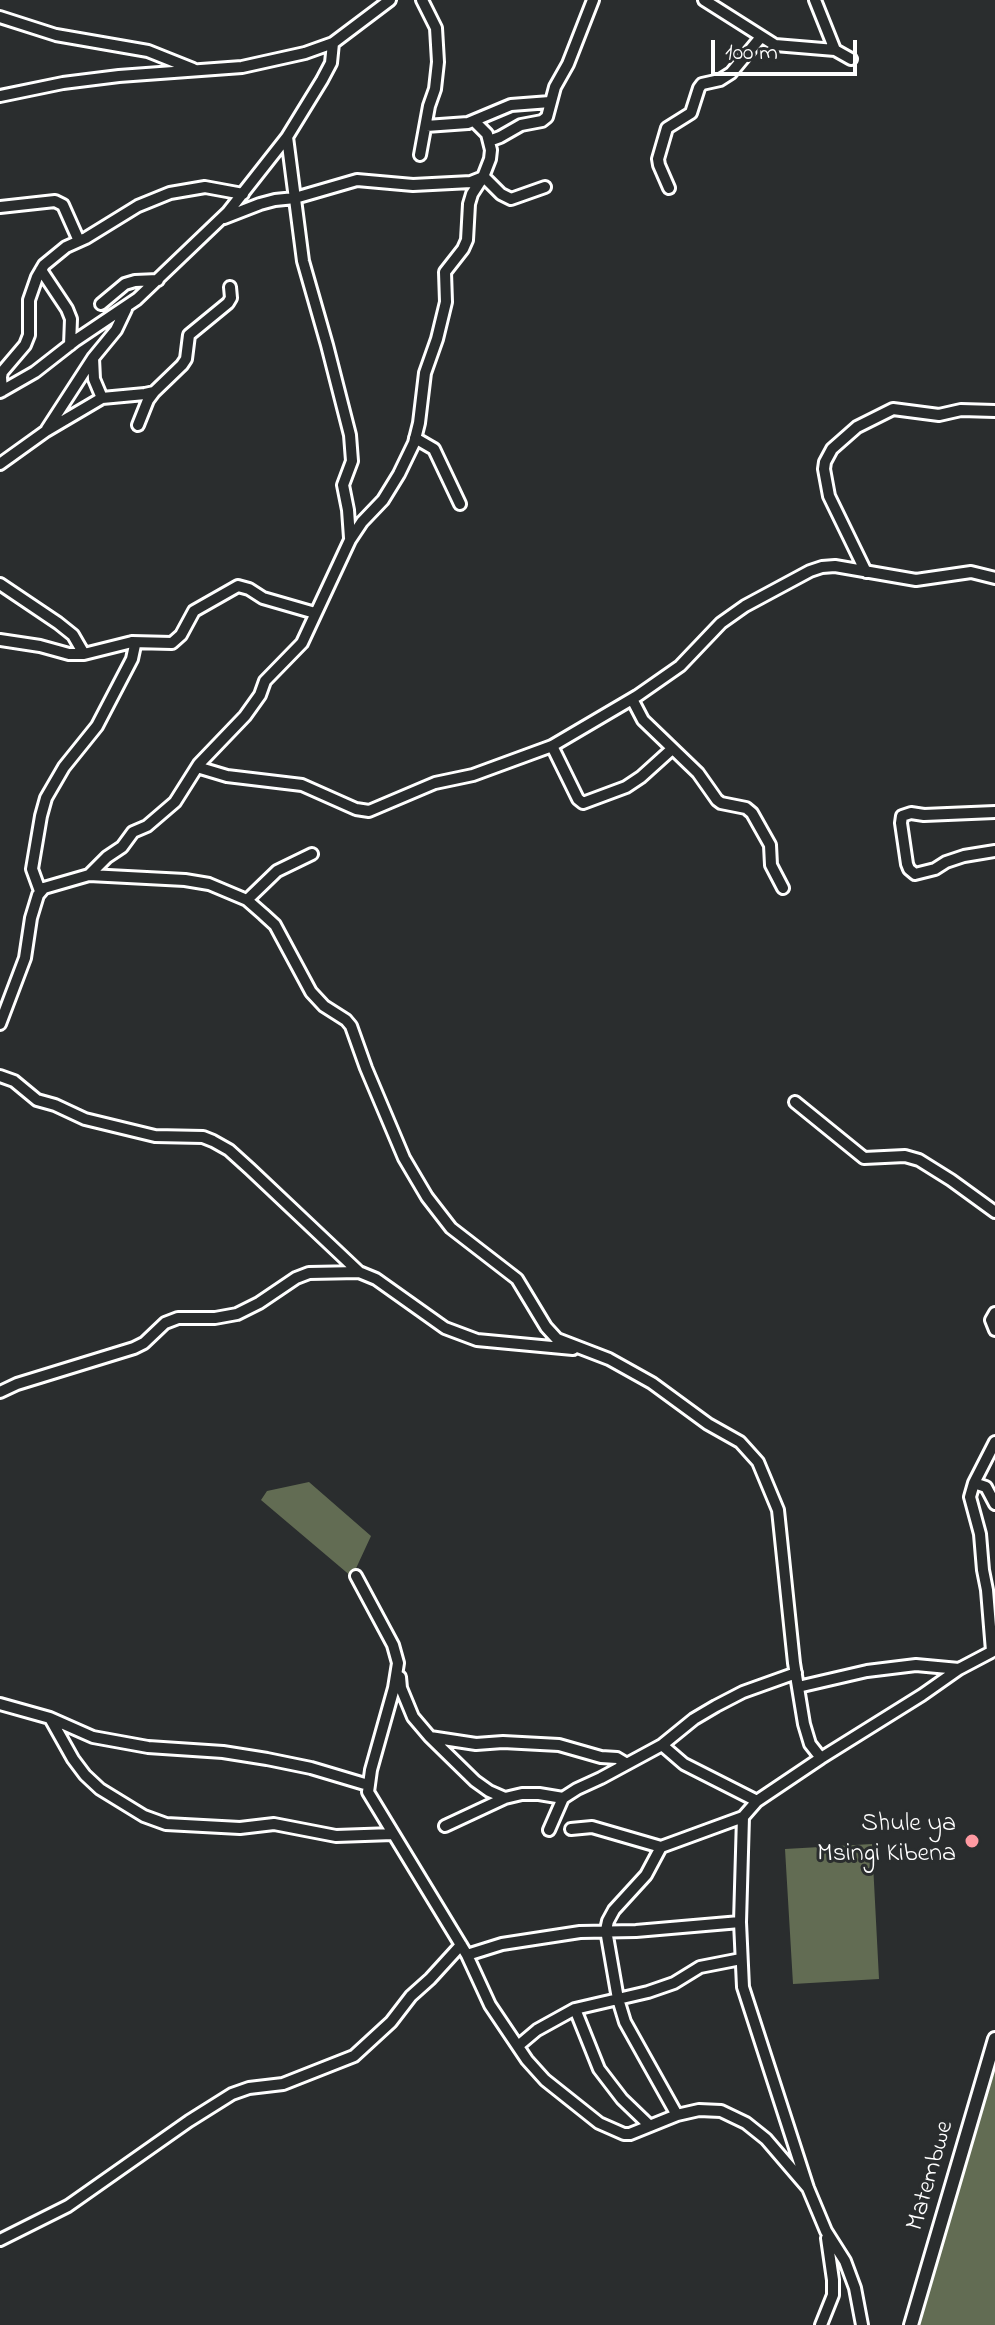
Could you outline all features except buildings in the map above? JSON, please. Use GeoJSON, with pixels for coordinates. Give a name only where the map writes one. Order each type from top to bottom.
{"type":"FeatureCollection","features":[{"type":"Feature","properties":{"kind":"main road","name":"Matembwe"},"geometry":{"type":"LineString","coordinates":[[911,2325],[995,2039]]}},
{"type":"Feature","properties":{"kind":"street"},"geometry":{"type":"LineString","coordinates":[[0,96],[119,76],[242,67],[305,53],[333,43],[390,0]]}},
{"type":"Feature","properties":{"kind":"street"},"geometry":{"type":"LineString","coordinates":[[420,155],[435,89],[438,45],[434,20],[422,0]]}},
{"type":"Feature","properties":{"kind":"street"},"geometry":{"type":"LineString","coordinates":[[489,141],[521,125],[545,119],[593,0]]}},
{"type":"Feature","properties":{"kind":"street"},"geometry":{"type":"LineString","coordinates":[[704,0],[775,45],[835,50],[851,59]]}},
{"type":"Feature","properties":{"kind":"street"},"geometry":{"type":"LineString","coordinates":[[815,0],[835,50]]}},
{"type":"Feature","properties":{"kind":"street"},"geometry":{"type":"LineString","coordinates":[[0,17],[56,35],[148,51],[199,71]]}},
{"type":"Feature","properties":{"kind":"street"},"geometry":{"type":"LineString","coordinates":[[669,188],[658,159],[667,128],[691,113],[702,84],[720,80],[731,73],[761,37]]}},
{"type":"Feature","properties":{"kind":"street"},"geometry":{"type":"LineString","coordinates":[[243,194],[205,187],[170,193],[138,206],[66,247],[41,270],[31,291],[29,335],[0,377],[1,391],[35,372],[127,307],[220,220],[243,194],[287,137],[327,72],[333,43]]}},
{"type":"Feature","properties":{"kind":"street"},"geometry":{"type":"LineString","coordinates":[[0,104],[13,92]]}},
{"type":"Feature","properties":{"kind":"street"},"geometry":{"type":"LineString","coordinates":[[426,126],[474,121],[511,105],[550,102]]}},
{"type":"Feature","properties":{"kind":"street"},"geometry":{"type":"LineString","coordinates":[[89,875],[122,847],[133,832],[147,826],[175,802],[197,767],[245,716],[260,695],[265,681],[302,643],[350,540],[383,500],[399,474],[419,423],[425,373],[446,302],[445,272],[467,240],[469,204],[490,159],[487,134],[474,121]]}},
{"type":"Feature","properties":{"kind":"street"},"geometry":{"type":"LineString","coordinates":[[287,137],[303,261],[350,435],[352,461],[343,485],[350,540]]}},
{"type":"Feature","properties":{"kind":"street"},"geometry":{"type":"LineString","coordinates":[[220,220],[275,200],[295,198],[357,180],[413,185],[471,182],[483,177]]}},
{"type":"Feature","properties":{"kind":"street"},"geometry":{"type":"LineString","coordinates":[[483,177],[511,199],[545,187]]}},
{"type":"Feature","properties":{"kind":"street"},"geometry":{"type":"LineString","coordinates":[[0,207],[55,201],[63,205],[79,241]]}},
{"type":"Feature","properties":{"kind":"street"},"geometry":{"type":"LineString","coordinates":[[41,270],[71,319],[70,345]]}},
{"type":"Feature","properties":{"kind":"street"},"geometry":{"type":"LineString","coordinates":[[101,304],[125,284],[158,280]]}},
{"type":"Feature","properties":{"kind":"street"},"geometry":{"type":"LineString","coordinates":[[138,425],[148,400],[186,359],[189,335],[228,303],[230,287]]}},
{"type":"Feature","properties":{"kind":"street"},"geometry":{"type":"LineString","coordinates":[[46,431],[93,358],[116,330],[127,307]]}},
{"type":"Feature","properties":{"kind":"street"},"geometry":{"type":"LineString","coordinates":[[93,358],[94,379],[102,398]]}},
{"type":"Feature","properties":{"kind":"street"},"geometry":{"type":"LineString","coordinates":[[0,464],[46,431],[102,398],[154,392]]}},
{"type":"Feature","properties":{"kind":"street"},"geometry":{"type":"LineString","coordinates":[[866,572],[829,496],[824,469],[832,449],[857,427],[893,409],[939,415],[961,410],[995,411]]}},
{"type":"Feature","properties":{"kind":"street"},"geometry":{"type":"LineString","coordinates":[[415,438],[434,449],[460,504]]}},
{"type":"Feature","properties":{"kind":"street"},"geometry":{"type":"LineString","coordinates":[[197,767],[227,776],[302,785],[364,812],[435,783],[473,775],[552,746],[632,699],[680,666],[721,623],[776,587],[822,567],[835,566],[916,580],[971,572],[995,578]]}},
{"type":"Feature","properties":{"kind":"street"},"geometry":{"type":"LineString","coordinates":[[0,584],[73,635],[84,654]]}},
{"type":"Feature","properties":{"kind":"street"},"geometry":{"type":"LineString","coordinates":[[0,640],[69,654],[84,654],[132,642],[172,643],[181,635],[194,611],[238,586],[263,598],[315,613]]}},
{"type":"Feature","properties":{"kind":"street"},"geometry":{"type":"LineString","coordinates":[[0,1024],[25,958],[31,918],[40,891],[32,869],[43,807],[64,767],[102,717],[132,659],[135,648],[132,642]]}},
{"type":"Feature","properties":{"kind":"street"},"geometry":{"type":"LineString","coordinates":[[632,699],[643,720],[698,773],[721,803],[737,805],[752,813],[770,845],[771,865],[783,888]]}},
{"type":"Feature","properties":{"kind":"street"},"geometry":{"type":"LineString","coordinates":[[552,746],[578,799],[583,803],[626,787],[672,749]]}},
{"type":"Feature","properties":{"kind":"street"},"geometry":{"type":"LineString","coordinates":[[995,812],[911,813],[902,816],[901,823],[907,864],[915,874],[964,856],[995,851]]}},
{"type":"Feature","properties":{"kind":"street"},"geometry":{"type":"LineString","coordinates":[[247,900],[277,871],[312,854]]}},
{"type":"Feature","properties":{"kind":"street"},"geometry":{"type":"LineString","coordinates":[[40,891],[89,875],[185,880],[209,884],[247,900],[275,925],[311,992],[351,1026],[404,1158],[427,1197],[460,1236],[517,1279],[557,1339],[593,1352],[652,1383],[708,1424],[740,1442],[758,1462],[778,1510],[798,1687],[807,1736],[821,1758]]}},
{"type":"Feature","properties":{"kind":"street"},"geometry":{"type":"LineString","coordinates":[[0,1076],[14,1081],[37,1100],[85,1119],[155,1136],[203,1137],[229,1150],[359,1272],[376,1279],[445,1328],[477,1340],[593,1352]]}},
{"type":"Feature","properties":{"kind":"street"},"geometry":{"type":"LineString","coordinates":[[795,1102],[864,1158],[905,1156],[919,1160],[995,1212]]}},
{"type":"Feature","properties":{"kind":"street"},"geometry":{"type":"LineString","coordinates":[[0,1392],[134,1348],[165,1323],[178,1318],[215,1318],[237,1314],[309,1273],[359,1272]]}},
{"type":"Feature","properties":{"kind":"street"},"geometry":{"type":"LineString","coordinates":[[995,1313],[991,1320],[995,1330]]}},
{"type":"Feature","properties":{"kind":"street"},"geometry":{"type":"LineString","coordinates":[[571,1829],[592,1827],[661,1847],[743,1817],[757,1801],[821,1758],[959,1669],[994,1651],[980,1534],[970,1497],[995,1442]]}},
{"type":"Feature","properties":{"kind":"street"},"geometry":{"type":"LineString","coordinates":[[974,1483],[986,1487],[995,1504]]}},
{"type":"Feature","properties":{"kind":"street"},"geometry":{"type":"LineString","coordinates":[[356,1576],[393,1645],[401,1688],[413,1717],[475,1781],[505,1798]]}},
{"type":"Feature","properties":{"kind":"street"},"geometry":{"type":"LineString","coordinates":[[398,1663],[368,1785],[372,1800],[464,1950],[490,2005],[518,2046],[545,2080],[599,2123],[624,2134],[677,2115],[699,2110],[721,2111],[746,2123],[766,2139],[808,2188]]}},
{"type":"Feature","properties":{"kind":"street"},"geometry":{"type":"LineString","coordinates":[[798,1687],[856,1673],[916,1665],[959,1669]]}},
{"type":"Feature","properties":{"kind":"street"},"geometry":{"type":"LineString","coordinates":[[549,1830],[563,1798],[577,1789],[662,1745],[716,1706],[743,1692],[796,1673]]}},
{"type":"Feature","properties":{"kind":"street"},"geometry":{"type":"LineString","coordinates":[[0,1704],[50,1718],[93,1737],[148,1747],[223,1752],[267,1759],[368,1785]]}},
{"type":"Feature","properties":{"kind":"street"},"geometry":{"type":"LineString","coordinates":[[50,1718],[73,1759],[100,1789],[144,1816],[166,1824],[240,1828],[265,1823],[336,1836],[393,1834]]}},
{"type":"Feature","properties":{"kind":"street"},"geometry":{"type":"LineString","coordinates":[[430,1737],[476,1744],[559,1745],[601,1757],[617,1758],[627,1764]]}},
{"type":"Feature","properties":{"kind":"street"},"geometry":{"type":"LineString","coordinates":[[662,1745],[684,1764],[757,1801]]}},
{"type":"Feature","properties":{"kind":"street"},"geometry":{"type":"LineString","coordinates":[[445,1826],[505,1798],[539,1794],[563,1798]]}},
{"type":"Feature","properties":{"kind":"street"},"geometry":{"type":"LineString","coordinates":[[743,1817],[740,1922],[745,1995],[808,2188],[826,2231],[845,2261],[855,2288],[862,2325]]}},
{"type":"Feature","properties":{"kind":"street"},"geometry":{"type":"LineString","coordinates":[[661,1847],[646,1875],[614,1910],[606,1930],[625,2022],[677,2115]]}},
{"type":"Feature","properties":{"kind":"street"},"geometry":{"type":"LineString","coordinates":[[0,2240],[68,2206],[232,2094],[249,2088],[283,2084],[354,2056],[391,2022],[411,1996],[464,1950],[606,1930],[636,1931],[740,1922]]}},
{"type":"Feature","properties":{"kind":"street"},"geometry":{"type":"LineString","coordinates":[[518,2046],[537,2030],[575,2009],[667,1986],[700,1967],[741,1959]]}},
{"type":"Feature","properties":{"kind":"street"},"geometry":{"type":"LineString","coordinates":[[575,2009],[599,2069],[622,2099],[650,2126]]}},
{"type":"Feature","properties":{"kind":"street"},"geometry":{"type":"LineString","coordinates":[[821,2325],[833,2295],[826,2231]]}},
{"type":"Feature","properties":{"kind":"green space"},"geometry":{"type":"Polygon","coordinates":[[[309,1482],[371,1536],[352,1577],[261,1500],[267,1491],[309,1482]]]}},
{"type":"Feature","properties":{"kind":"green space"},"geometry":{"type":"Polygon","coordinates":[[[872,1844],[879,1979],[793,1984],[785,1849],[872,1844]]]}},
{"type":"Feature","properties":{"kind":"green space"},"geometry":{"type":"Polygon","coordinates":[[[995,2057],[995,2325],[917,2325],[995,2057]]]}},
{"type":"Feature","properties":{"kind":"place","name":"Shule ya Msingi Kibena"},"geometry":{"type":"Point","coordinates":[972,1841]}}]}
